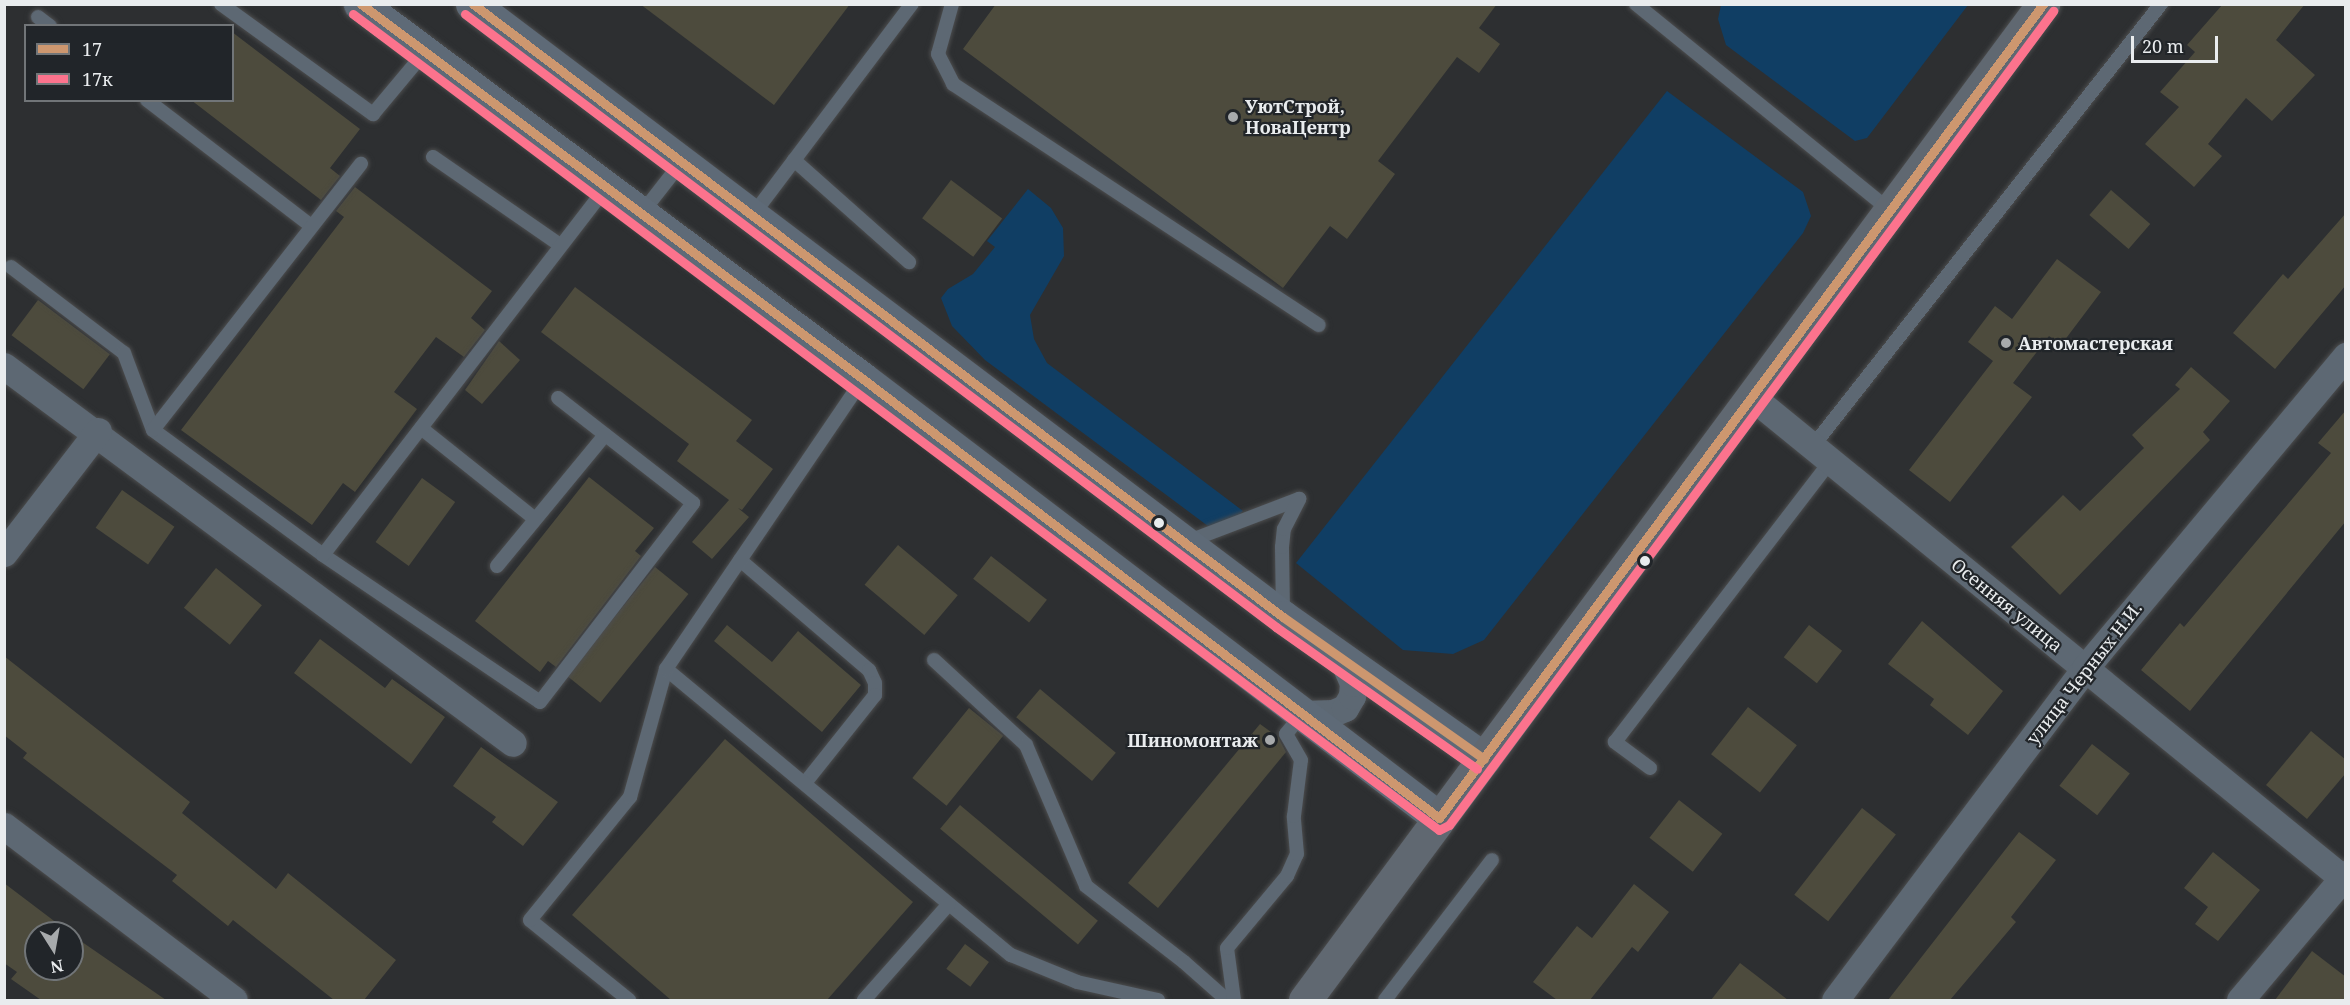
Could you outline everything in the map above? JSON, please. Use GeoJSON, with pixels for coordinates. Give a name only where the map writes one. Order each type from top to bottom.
{"type":"FeatureCollection","features":[{"type":"Feature","properties":{"kind":"main road"},"geometry":{"type":"LineString","coordinates":[[360,4],[863,379],[1439,818]]}},
{"type":"Feature","properties":{"kind":"main road"},"geometry":{"type":"LineString","coordinates":[[472,4],[751,219],[1283,617],[1342,661],[1484,759]]}},
{"type":"Feature","properties":{"kind":"main road"},"geometry":{"type":"LineString","coordinates":[[1305,1000],[1752,397],[1888,209],[2043,4]]}},
{"type":"Feature","properties":{"kind":"street","name":"улица Черных Н.И."},"geometry":{"type":"LineString","coordinates":[[1835,1000],[2085,668],[2346,356]]}},
{"type":"Feature","properties":{"kind":"street"},"geometry":{"type":"LineString","coordinates":[[4,366],[98,431],[513,743]]}},
{"type":"Feature","properties":{"kind":"street","name":"Осенняя улица"},"geometry":{"type":"LineString","coordinates":[[1752,397],[2344,878]]}},
{"type":"Feature","properties":{"kind":"street"},"geometry":{"type":"LineString","coordinates":[[4,554],[98,431]]}},
{"type":"Feature","properties":{"kind":"street"},"geometry":{"type":"LineString","coordinates":[[1302,714],[1333,713],[1346,708],[1352,696],[1353,683],[1342,661]]}},
{"type":"Feature","properties":{"kind":"street"},"geometry":{"type":"LineString","coordinates":[[4,826],[234,1000]]}},
{"type":"Feature","properties":{"kind":"street"},"geometry":{"type":"LineString","coordinates":[[2240,1000],[2344,878]]}},
{"type":"Feature","properties":{"kind":"lane"},"geometry":{"type":"LineString","coordinates":[[221,4],[373,114],[424,53]]}},
{"type":"Feature","properties":{"kind":"lane"},"geometry":{"type":"LineString","coordinates":[[751,219],[912,4]]}},
{"type":"Feature","properties":{"kind":"lane"},"geometry":{"type":"LineString","coordinates":[[952,4],[938,54],[953,84],[1319,325]]}},
{"type":"Feature","properties":{"kind":"lane"},"geometry":{"type":"LineString","coordinates":[[1636,4],[1888,209]]}},
{"type":"Feature","properties":{"kind":"lane"},"geometry":{"type":"LineString","coordinates":[[1650,768],[1615,742],[1822,454],[2161,4]]}},
{"type":"Feature","properties":{"kind":"lane"},"geometry":{"type":"LineString","coordinates":[[38,17],[47,24]]}},
{"type":"Feature","properties":{"kind":"lane"},"geometry":{"type":"LineString","coordinates":[[150,102],[311,226]]}},
{"type":"Feature","properties":{"kind":"lane"},"geometry":{"type":"LineString","coordinates":[[433,157],[560,245]]}},
{"type":"Feature","properties":{"kind":"lane"},"geometry":{"type":"LineString","coordinates":[[794,160],[909,262]]}},
{"type":"Feature","properties":{"kind":"lane"},"geometry":{"type":"LineString","coordinates":[[153,430],[361,164]]}},
{"type":"Feature","properties":{"kind":"lane"},"geometry":{"type":"LineString","coordinates":[[641,214],[680,164]]}},
{"type":"Feature","properties":{"kind":"lane"},"geometry":{"type":"LineString","coordinates":[[324,555],[606,187]]}},
{"type":"Feature","properties":{"kind":"lane"},"geometry":{"type":"LineString","coordinates":[[11,267],[124,353],[153,430],[324,555],[540,702],[693,503],[558,399]]}},
{"type":"Feature","properties":{"kind":"lane"},"geometry":{"type":"LineString","coordinates":[[629,1000],[530,920],[630,797],[666,669],[863,379]]}},
{"type":"Feature","properties":{"kind":"lane"},"geometry":{"type":"LineString","coordinates":[[421,428],[535,519]]}},
{"type":"Feature","properties":{"kind":"lane"},"geometry":{"type":"LineString","coordinates":[[497,566],[605,435]]}},
{"type":"Feature","properties":{"kind":"lane"},"geometry":{"type":"LineString","coordinates":[[1173,534],[1191,542],[1299,499],[1284,529],[1283,617]]}},
{"type":"Feature","properties":{"kind":"lane"},"geometry":{"type":"LineString","coordinates":[[740,560],[869,670],[875,683],[875,695],[804,783]]}},
{"type":"Feature","properties":{"kind":"lane"},"geometry":{"type":"LineString","coordinates":[[934,660],[1026,745],[1086,886],[1184,962],[1227,1000]]}},
{"type":"Feature","properties":{"kind":"lane"},"geometry":{"type":"LineString","coordinates":[[666,669],[1011,955],[1077,982],[1158,1000]]}},
{"type":"Feature","properties":{"kind":"lane"},"geometry":{"type":"LineString","coordinates":[[1234,1000],[1227,948],[1287,876],[1297,854],[1294,816],[1301,760],[1286,734],[1302,714]]}},
{"type":"Feature","properties":{"kind":"lane"},"geometry":{"type":"LineString","coordinates":[[1386,1000],[1492,860]]}},
{"type":"Feature","properties":{"kind":"lane"},"geometry":{"type":"LineString","coordinates":[[864,1000],[949,904]]}},
{"type":"Feature","properties":{"kind":"shaded area"},"geometry":{"type":"Polygon","coordinates":[[[1721,4],[1968,5],[1867,138],[1855,141],[1726,45],[1718,19],[1721,4]]]}},
{"type":"Feature","properties":{"kind":"shaded area"},"geometry":{"type":"Polygon","coordinates":[[[1667,91],[1803,192],[1811,216],[1803,233],[1484,640],[1453,654],[1403,650],[1296,563],[1667,91]]]}},
{"type":"Feature","properties":{"kind":"shaded area"},"geometry":{"type":"Polygon","coordinates":[[[1028,189],[1051,208],[1063,228],[1064,256],[1030,315],[1034,339],[1047,363],[1243,511],[1236,518],[1208,526],[985,360],[952,326],[941,298],[948,289],[973,274],[995,247],[987,241],[1028,189]]]}},
{"type":"Feature","properties":{"kind":"building"},"geometry":{"type":"Polygon","coordinates":[[[640,4],[850,4],[774,105],[640,4]]]}},
{"type":"Feature","properties":{"kind":"building","name":"УютСтрой, НоваЦентр"},"geometry":{"type":"Polygon","coordinates":[[[996,4],[1497,4],[1479,28],[1500,44],[1479,73],[1457,57],[1378,161],[1395,174],[1347,239],[1330,226],[1283,288],[963,49],[996,4]]]}},
{"type":"Feature","properties":{"kind":"building"},"geometry":{"type":"Polygon","coordinates":[[[2223,4],[2305,4],[2276,40],[2315,75],[2272,121],[2246,98],[2208,144],[2222,156],[2194,187],[2145,144],[2179,107],[2160,92],[2195,52],[2187,45],[2223,4]]]}},
{"type":"Feature","properties":{"kind":"building"},"geometry":{"type":"Polygon","coordinates":[[[234,34],[360,129],[330,168],[340,176],[321,200],[194,102],[234,102],[234,34]]]}},
{"type":"Feature","properties":{"kind":"building"},"geometry":{"type":"Polygon","coordinates":[[[951,180],[1002,219],[973,257],[922,218],[951,180]]]}},
{"type":"Feature","properties":{"kind":"building"},"geometry":{"type":"Polygon","coordinates":[[[355,187],[492,291],[471,318],[485,330],[464,357],[436,337],[394,392],[417,409],[355,492],[343,483],[312,525],[181,430],[344,217],[336,211],[355,187]]]}},
{"type":"Feature","properties":{"kind":"building"},"geometry":{"type":"Polygon","coordinates":[[[2111,190],[2150,224],[2129,249],[2089,215],[2111,190]]]}},
{"type":"Feature","properties":{"kind":"building"},"geometry":{"type":"Polygon","coordinates":[[[2346,213],[2346,285],[2275,369],[2233,333],[2283,274],[2288,279],[2346,213]]]}},
{"type":"Feature","properties":{"kind":"building"},"geometry":{"type":"Polygon","coordinates":[[[2057,259],[2101,292],[2061,345],[2049,336],[2013,383],[2032,397],[1950,502],[1909,470],[1993,361],[1968,342],[1995,306],[2012,319],[2057,259]]]}},
{"type":"Feature","properties":{"kind":"building"},"geometry":{"type":"Polygon","coordinates":[[[575,287],[752,420],[736,441],[773,469],[742,510],[738,508],[749,517],[712,559],[692,542],[729,500],[677,461],[689,444],[541,332],[575,287]]]}},
{"type":"Feature","properties":{"kind":"building"},"geometry":{"type":"Polygon","coordinates":[[[38,300],[110,354],[83,389],[12,335],[38,300]]]}},
{"type":"Feature","properties":{"kind":"building"},"geometry":{"type":"Polygon","coordinates":[[[499,341],[520,360],[482,404],[465,390],[499,341]]]}},
{"type":"Feature","properties":{"kind":"building"},"geometry":{"type":"Polygon","coordinates":[[[2191,367],[2230,401],[2203,432],[2210,440],[2060,595],[2011,547],[2063,495],[2080,511],[2144,448],[2132,435],[2180,389],[2175,385],[2191,367]]]}},
{"type":"Feature","properties":{"kind":"building"},"geometry":{"type":"Polygon","coordinates":[[[2346,410],[2346,521],[2190,711],[2141,670],[2180,623],[2184,627],[2331,453],[2318,443],[2346,410]]]}},
{"type":"Feature","properties":{"kind":"building"},"geometry":{"type":"Polygon","coordinates":[[[589,477],[654,528],[635,551],[641,556],[556,667],[548,661],[540,672],[475,621],[589,477]]]}},
{"type":"Feature","properties":{"kind":"building"},"geometry":{"type":"Polygon","coordinates":[[[422,478],[455,502],[409,566],[376,542],[422,478]]]}},
{"type":"Feature","properties":{"kind":"building"},"geometry":{"type":"Polygon","coordinates":[[[122,490],[174,527],[148,564],[96,528],[122,490]]]}},
{"type":"Feature","properties":{"kind":"building"},"geometry":{"type":"Polygon","coordinates":[[[898,545],[958,595],[924,635],[865,585],[898,545]]]}},
{"type":"Feature","properties":{"kind":"building"},"geometry":{"type":"Polygon","coordinates":[[[991,556],[1047,600],[1029,623],[973,579],[991,556]]]}},
{"type":"Feature","properties":{"kind":"building"},"geometry":{"type":"Polygon","coordinates":[[[655,567],[688,594],[600,703],[567,676],[655,567]]]}},
{"type":"Feature","properties":{"kind":"building"},"geometry":{"type":"Polygon","coordinates":[[[216,568],[262,605],[230,645],[184,608],[216,568]]]}},
{"type":"Feature","properties":{"kind":"building"},"geometry":{"type":"Polygon","coordinates":[[[1922,621],[2003,691],[1968,735],[1930,705],[1934,699],[1888,664],[1922,621]]]}},
{"type":"Feature","properties":{"kind":"building"},"geometry":{"type":"Polygon","coordinates":[[[727,625],[772,662],[798,631],[861,685],[822,732],[714,641],[727,625]]]}},
{"type":"Feature","properties":{"kind":"building"},"geometry":{"type":"Polygon","coordinates":[[[1809,625],[1842,651],[1817,683],[1784,657],[1809,625]]]}},
{"type":"Feature","properties":{"kind":"building"},"geometry":{"type":"Polygon","coordinates":[[[320,639],[385,688],[392,679],[445,717],[411,764],[294,673],[320,639]]]}},
{"type":"Feature","properties":{"kind":"building"},"geometry":{"type":"Polygon","coordinates":[[[4,656],[190,802],[182,813],[276,889],[288,873],[396,960],[364,1000],[334,1000],[233,920],[228,926],[172,881],[177,875],[23,758],[27,753],[4,735],[4,656]]]}},
{"type":"Feature","properties":{"kind":"building"},"geometry":{"type":"Polygon","coordinates":[[[1040,689],[1116,753],[1092,781],[1016,717],[1040,689]]]}},
{"type":"Feature","properties":{"kind":"building"},"geometry":{"type":"Polygon","coordinates":[[[1748,707],[1797,745],[1760,792],[1711,754],[1748,707]]]}},
{"type":"Feature","properties":{"kind":"building"},"geometry":{"type":"Polygon","coordinates":[[[969,708],[1003,736],[947,806],[912,778],[969,708]]]}},
{"type":"Feature","properties":{"kind":"building"},"geometry":{"type":"Polygon","coordinates":[[[1260,724],[1278,737],[1286,752],[1158,908],[1128,883],[1260,724]]]}},
{"type":"Feature","properties":{"kind":"building"},"geometry":{"type":"Polygon","coordinates":[[[2311,731],[2346,760],[2346,773],[2307,819],[2266,785],[2311,731]]]}},
{"type":"Feature","properties":{"kind":"building"},"geometry":{"type":"Polygon","coordinates":[[[725,739],[913,902],[827,1000],[671,1000],[572,915],[725,739]]]}},
{"type":"Feature","properties":{"kind":"building"},"geometry":{"type":"Polygon","coordinates":[[[2092,744],[2130,774],[2097,815],[2059,786],[2092,744]]]}},
{"type":"Feature","properties":{"kind":"building"},"geometry":{"type":"Polygon","coordinates":[[[481,747],[558,802],[523,846],[492,822],[496,817],[453,786],[481,747]]]}},
{"type":"Feature","properties":{"kind":"building"},"geometry":{"type":"Polygon","coordinates":[[[1679,800],[1722,834],[1693,872],[1649,838],[1679,800]]]}},
{"type":"Feature","properties":{"kind":"building"},"geometry":{"type":"Polygon","coordinates":[[[960,805],[1098,921],[1078,944],[940,829],[960,805]]]}},
{"type":"Feature","properties":{"kind":"building"},"geometry":{"type":"Polygon","coordinates":[[[1862,808],[1896,834],[1828,921],[1794,895],[1862,808]]]}},
{"type":"Feature","properties":{"kind":"building"},"geometry":{"type":"Polygon","coordinates":[[[2019,832],[2056,860],[2011,917],[2016,922],[1950,1000],[1888,1000],[2019,832]]]}},
{"type":"Feature","properties":{"kind":"building"},"geometry":{"type":"Polygon","coordinates":[[[2213,852],[2260,890],[2218,941],[2195,924],[2208,907],[2184,888],[2213,852]]]}},
{"type":"Feature","properties":{"kind":"building"},"geometry":{"type":"Polygon","coordinates":[[[4,883],[54,921],[24,921],[24,981],[84,981],[84,943],[166,1000],[41,1000],[11,979],[17,972],[4,963],[4,883]]]}},
{"type":"Feature","properties":{"kind":"building"},"geometry":{"type":"Polygon","coordinates":[[[1634,884],[1669,912],[1638,952],[1632,947],[1590,1000],[1557,1000],[1533,982],[1577,926],[1592,938],[1634,884]]]}},
{"type":"Feature","properties":{"kind":"building"},"geometry":{"type":"Polygon","coordinates":[[[965,944],[989,962],[970,987],[946,969],[965,944]]]}},
{"type":"Feature","properties":{"kind":"building"},"geometry":{"type":"Polygon","coordinates":[[[2312,951],[2346,977],[2346,1000],[2275,1000],[2312,951]]]}},
{"type":"Feature","properties":{"kind":"building"},"geometry":{"type":"Polygon","coordinates":[[[1740,963],[1788,1000],[1711,1000],[1740,963]]]}},
{"type":"Feature","properties":{"kind":"transit line","name":"17"},"geometry":{"type":"LineString","coordinates":[[361,4],[863,379],[1439,818],[2043,4]]}},
{"type":"Feature","properties":{"kind":"transit line","name":"17"},"geometry":{"type":"LineString","coordinates":[[473,4],[1283,617],[1484,759]]}},
{"type":"Feature","properties":{"kind":"transit line","name":"17к"},"geometry":{"type":"LineString","coordinates":[[353,14],[1439,830],[1449,825],[2053,11]]}},
{"type":"Feature","properties":{"kind":"transit line","name":"17к"},"geometry":{"type":"LineString","coordinates":[[465,14],[1276,627],[1477,769]]}},
{"type":"Feature","properties":{"kind":"place","name":"УютСтрой, НоваЦентр"},"geometry":{"type":"Point","coordinates":[1233,117]}},
{"type":"Feature","properties":{"kind":"place","name":"Автомастерская"},"geometry":{"type":"Point","coordinates":[2006,343]}},
{"type":"Feature","properties":{"kind":"place","name":"Шиномонтаж"},"geometry":{"type":"Point","coordinates":[1270,740]}}]}
